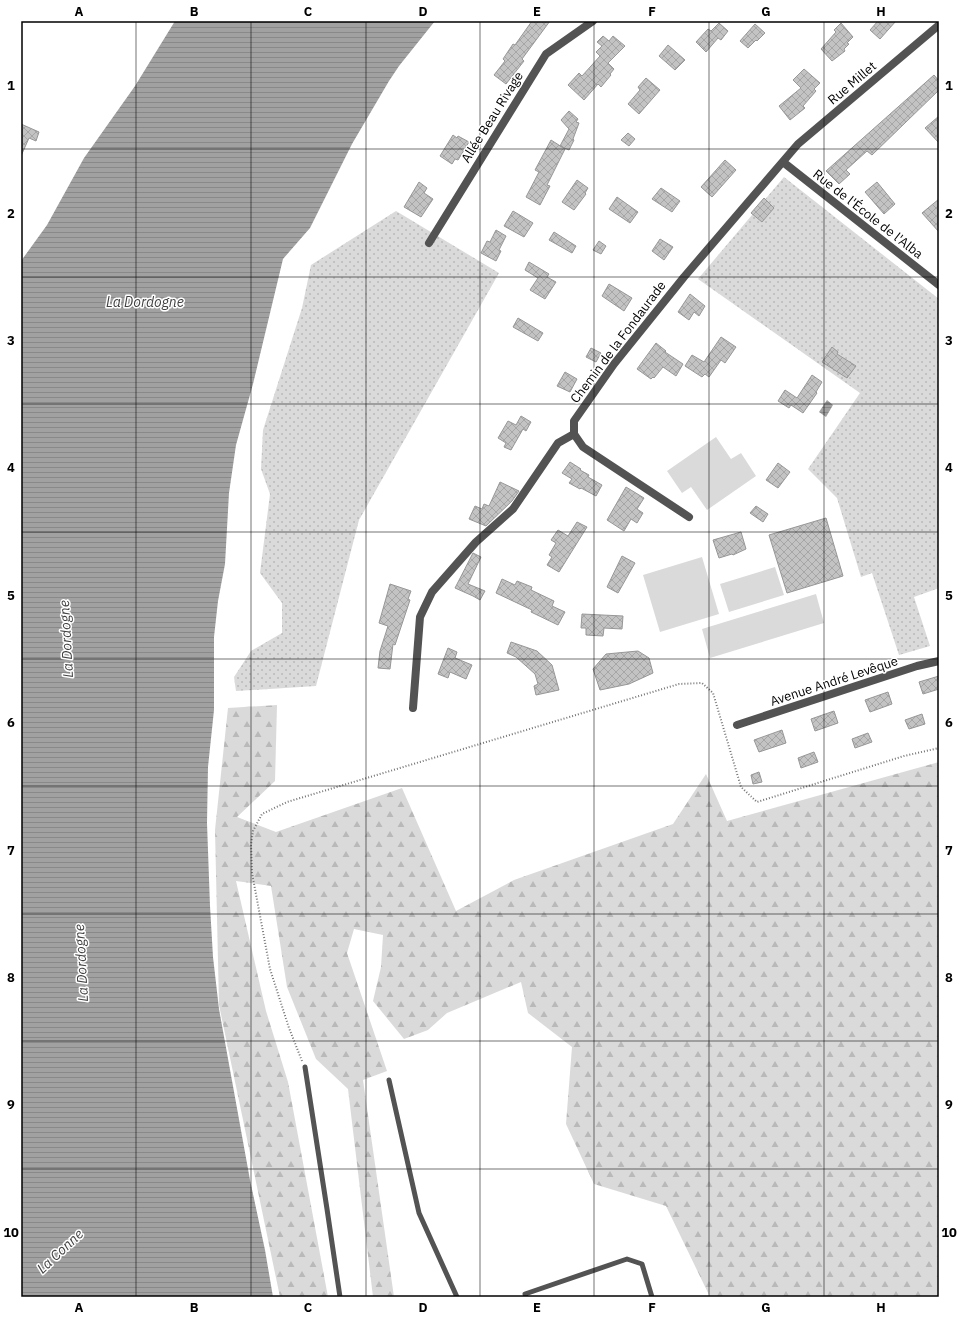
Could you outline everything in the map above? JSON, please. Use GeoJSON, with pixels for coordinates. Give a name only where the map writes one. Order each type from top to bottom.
{"type":"FeatureCollection","features":[{"type":"Feature","properties":{"kind":"street","name":"Allée Beau Rivage"},"geometry":{"type":"LineString","coordinates":[[429,243],[546,54],[593,21]]}},
{"type":"Feature","properties":{"kind":"street","name":"Rue Millet"},"geometry":{"type":"LineString","coordinates":[[782,162],[798,144],[939,25]]}},
{"type":"Feature","properties":{"kind":"street","name":"Rue de l'École de l'Alba"},"geometry":{"type":"LineString","coordinates":[[782,162],[939,285]]}},
{"type":"Feature","properties":{"kind":"street","name":"Chemin de la Fondaurade"},"geometry":{"type":"LineString","coordinates":[[574,434],[574,421],[614,364],[684,277],[782,162]]}},
{"type":"Feature","properties":{"kind":"street"},"geometry":{"type":"LineString","coordinates":[[413,708],[420,617],[432,592],[476,542],[513,509],[558,443],[574,434],[584,447],[690,516]]}},
{"type":"Feature","properties":{"kind":"street","name":"Avenue André Levêque"},"geometry":{"type":"LineString","coordinates":[[737,726],[917,666],[939,661]]}},
{"type":"Feature","properties":{"kind":"lane"},"geometry":{"type":"LineString","coordinates":[[304,1067],[340,1297]]}},
{"type":"Feature","properties":{"kind":"lane"},"geometry":{"type":"LineString","coordinates":[[389,1080],[419,1213],[457,1297]]}},
{"type":"Feature","properties":{"kind":"lane"},"geometry":{"type":"LineString","coordinates":[[526,1297],[525,1294],[627,1259],[642,1264],[652,1297]]}},
{"type":"Feature","properties":{"kind":"path"},"geometry":{"type":"LineString","coordinates":[[304,1067],[289,1028],[270,969],[252,873],[251,845],[253,831],[262,814],[288,802],[679,684],[702,683],[713,693],[741,787],[757,802],[904,756],[939,748]]}},
{"type":"Feature","properties":{"kind":"green space"},"geometry":{"type":"Polygon","coordinates":[[[784,177],[939,299],[939,588],[914,597],[930,646],[899,655],[872,573],[861,577],[837,498],[808,469],[860,393],[698,279],[784,177]]]}},
{"type":"Feature","properties":{"kind":"green space"},"geometry":{"type":"Polygon","coordinates":[[[396,211],[499,273],[359,520],[316,686],[236,691],[234,677],[251,651],[282,633],[282,603],[260,573],[270,494],[261,469],[263,430],[302,308],[311,265],[396,211]]]}},
{"type":"Feature","properties":{"kind":"green space"},"geometry":{"type":"Polygon","coordinates":[[[716,437],[731,459],[741,453],[756,476],[707,510],[691,487],[682,493],[667,471],[716,437]]]}},
{"type":"Feature","properties":{"kind":"green space"},"geometry":{"type":"Polygon","coordinates":[[[702,557],[719,614],[660,632],[643,575],[702,557]]]}},
{"type":"Feature","properties":{"kind":"green space"},"geometry":{"type":"Polygon","coordinates":[[[775,567],[784,595],[729,612],[720,584],[775,567]]]}},
{"type":"Feature","properties":{"kind":"green space"},"geometry":{"type":"Polygon","coordinates":[[[816,594],[824,623],[710,658],[702,629],[816,594]]]}},
{"type":"Feature","properties":{"kind":"green space"},"geometry":{"type":"Polygon","coordinates":[[[277,705],[275,781],[237,817],[276,832],[402,788],[456,911],[514,880],[673,824],[706,774],[727,821],[939,762],[939,1297],[710,1297],[666,1206],[594,1184],[566,1124],[572,1047],[528,1013],[521,982],[447,1013],[428,1030],[404,1039],[373,1001],[381,967],[383,935],[354,929],[347,953],[387,1071],[363,1080],[394,1297],[373,1297],[348,1089],[316,1059],[287,987],[271,886],[236,881],[266,1011],[288,1082],[328,1297],[280,1297],[219,1005],[215,830],[228,708],[277,705]]]}},
{"type":"Feature","properties":{"kind":"water","name":"La Dordogne"},"geometry":{"type":"Polygon","coordinates":[[[175,21],[435,21],[389,81],[352,144],[310,228],[283,259],[253,384],[236,445],[229,493],[225,564],[218,601],[214,637],[214,710],[208,767],[207,823],[210,906],[213,957],[219,1009],[273,1297],[21,1297],[21,261],[47,225],[84,158],[135,86],[175,21]]]}},
{"type":"Feature","properties":{"kind":"water"},"geometry":{"type":"Polygon","coordinates":[[[827,400],[833,405],[826,417],[819,412],[827,400]]]}},
{"type":"Feature","properties":{"kind":"building"},"geometry":{"type":"Polygon","coordinates":[[[532,21],[550,21],[522,59],[524,61],[506,84],[494,75],[505,61],[503,59],[513,44],[515,45],[532,21]]]}},
{"type":"Feature","properties":{"kind":"building"},"geometry":{"type":"Polygon","coordinates":[[[878,21],[896,21],[880,39],[870,30],[878,21]]]}},
{"type":"Feature","properties":{"kind":"building"},"geometry":{"type":"Polygon","coordinates":[[[719,23],[728,31],[721,40],[718,38],[706,52],[696,42],[708,29],[711,31],[719,23]]]}},
{"type":"Feature","properties":{"kind":"building"},"geometry":{"type":"Polygon","coordinates":[[[841,23],[853,37],[847,43],[849,44],[844,49],[845,51],[832,61],[821,49],[836,32],[834,30],[841,23]]]}},
{"type":"Feature","properties":{"kind":"building"},"geometry":{"type":"Polygon","coordinates":[[[755,24],[765,33],[748,48],[740,41],[755,24]]]}},
{"type":"Feature","properties":{"kind":"building"},"geometry":{"type":"Polygon","coordinates":[[[603,36],[609,41],[613,36],[625,46],[608,63],[614,69],[610,74],[611,75],[601,87],[598,84],[584,100],[568,85],[579,73],[582,76],[600,56],[596,52],[602,46],[597,42],[603,36]]]}},
{"type":"Feature","properties":{"kind":"building"},"geometry":{"type":"Polygon","coordinates":[[[668,45],[685,60],[675,70],[659,56],[668,45]]]}},
{"type":"Feature","properties":{"kind":"building"},"geometry":{"type":"Polygon","coordinates":[[[804,69],[820,83],[814,89],[816,91],[803,106],[805,108],[790,120],[779,106],[801,88],[793,80],[804,69]]]}},
{"type":"Feature","properties":{"kind":"building"},"geometry":{"type":"Polygon","coordinates":[[[934,75],[939,81],[939,90],[872,155],[867,151],[846,170],[850,174],[839,184],[826,171],[934,75]]]}},
{"type":"Feature","properties":{"kind":"building"},"geometry":{"type":"Polygon","coordinates":[[[646,78],[660,90],[639,114],[628,104],[640,90],[638,87],[646,78]]]}},
{"type":"Feature","properties":{"kind":"building"},"geometry":{"type":"Polygon","coordinates":[[[569,111],[578,119],[576,122],[579,123],[573,139],[574,140],[569,150],[560,146],[569,129],[561,120],[569,111]]]}},
{"type":"Feature","properties":{"kind":"building"},"geometry":{"type":"Polygon","coordinates":[[[939,116],[939,143],[925,128],[939,116]]]}},
{"type":"Feature","properties":{"kind":"building"},"geometry":{"type":"Polygon","coordinates":[[[21,124],[39,132],[36,141],[29,138],[21,156],[21,124]]]}},
{"type":"Feature","properties":{"kind":"building"},"geometry":{"type":"Polygon","coordinates":[[[628,133],[635,139],[629,146],[621,140],[628,133]]]}},
{"type":"Feature","properties":{"kind":"building"},"geometry":{"type":"Polygon","coordinates":[[[453,135],[469,142],[458,160],[455,159],[452,164],[440,156],[453,135]]]}},
{"type":"Feature","properties":{"kind":"building"},"geometry":{"type":"Polygon","coordinates":[[[551,140],[565,149],[547,185],[550,186],[540,205],[526,197],[539,172],[535,170],[551,140]]]}},
{"type":"Feature","properties":{"kind":"building"},"geometry":{"type":"Polygon","coordinates":[[[725,160],[736,170],[712,197],[701,187],[725,160]]]}},
{"type":"Feature","properties":{"kind":"building"},"geometry":{"type":"Polygon","coordinates":[[[577,180],[588,188],[585,193],[586,194],[574,210],[562,202],[577,180]]]}},
{"type":"Feature","properties":{"kind":"building"},"geometry":{"type":"Polygon","coordinates":[[[419,182],[427,188],[424,193],[433,199],[421,217],[404,207],[419,182]]]}},
{"type":"Feature","properties":{"kind":"building"},"geometry":{"type":"Polygon","coordinates":[[[877,182],[895,204],[884,214],[865,192],[877,182]]]}},
{"type":"Feature","properties":{"kind":"building"},"geometry":{"type":"Polygon","coordinates":[[[661,188],[680,201],[672,212],[652,199],[661,188]]]}},
{"type":"Feature","properties":{"kind":"building"},"geometry":{"type":"Polygon","coordinates":[[[617,197],[638,212],[630,223],[609,209],[617,197]]]}},
{"type":"Feature","properties":{"kind":"building"},"geometry":{"type":"Polygon","coordinates":[[[764,198],[774,208],[762,222],[751,213],[764,198]]]}},
{"type":"Feature","properties":{"kind":"building"},"geometry":{"type":"Polygon","coordinates":[[[939,199],[939,232],[922,213],[939,199]]]}},
{"type":"Feature","properties":{"kind":"building"},"geometry":{"type":"Polygon","coordinates":[[[513,211],[533,223],[524,237],[504,226],[513,211]]]}},
{"type":"Feature","properties":{"kind":"building"},"geometry":{"type":"Polygon","coordinates":[[[496,230],[506,236],[499,250],[501,251],[496,261],[481,253],[487,241],[490,242],[496,230]]]}},
{"type":"Feature","properties":{"kind":"building"},"geometry":{"type":"Polygon","coordinates":[[[554,232],[576,246],[572,253],[549,240],[554,232]]]}},
{"type":"Feature","properties":{"kind":"building"},"geometry":{"type":"Polygon","coordinates":[[[660,239],[673,247],[664,260],[652,251],[660,239]]]}},
{"type":"Feature","properties":{"kind":"building"},"geometry":{"type":"Polygon","coordinates":[[[599,241],[606,246],[601,254],[593,250],[599,241]]]}},
{"type":"Feature","properties":{"kind":"building"},"geometry":{"type":"Polygon","coordinates":[[[529,262],[549,274],[547,277],[556,282],[545,299],[530,290],[538,278],[525,270],[529,262]]]}},
{"type":"Feature","properties":{"kind":"building"},"geometry":{"type":"Polygon","coordinates":[[[609,284],[632,298],[624,311],[602,296],[609,284]]]}},
{"type":"Feature","properties":{"kind":"building"},"geometry":{"type":"Polygon","coordinates":[[[690,294],[705,306],[699,316],[694,312],[689,320],[678,312],[690,294]]]}},
{"type":"Feature","properties":{"kind":"building"},"geometry":{"type":"Polygon","coordinates":[[[518,318],[543,333],[538,341],[513,327],[518,318]]]}},
{"type":"Feature","properties":{"kind":"building"},"geometry":{"type":"Polygon","coordinates":[[[721,337],[736,347],[725,363],[721,360],[709,377],[705,374],[702,377],[685,366],[692,355],[704,362],[721,337]]]}},
{"type":"Feature","properties":{"kind":"building"},"geometry":{"type":"Polygon","coordinates":[[[656,343],[666,351],[665,352],[683,364],[676,376],[663,367],[654,378],[653,377],[651,379],[637,369],[656,343]]]}},
{"type":"Feature","properties":{"kind":"building"},"geometry":{"type":"Polygon","coordinates":[[[832,347],[838,352],[837,354],[856,366],[847,378],[822,362],[832,347]]]}},
{"type":"Feature","properties":{"kind":"building"},"geometry":{"type":"Polygon","coordinates":[[[591,348],[601,353],[596,362],[586,357],[591,348]]]}},
{"type":"Feature","properties":{"kind":"building"},"geometry":{"type":"Polygon","coordinates":[[[565,372],[577,379],[570,392],[557,386],[565,372]]]}},
{"type":"Feature","properties":{"kind":"building"},"geometry":{"type":"Polygon","coordinates":[[[812,375],[822,382],[816,392],[817,393],[803,413],[791,405],[789,408],[778,401],[785,390],[797,398],[812,375]]]}},
{"type":"Feature","properties":{"kind":"building"},"geometry":{"type":"Polygon","coordinates":[[[521,416],[531,422],[526,431],[523,429],[511,450],[504,447],[506,443],[498,438],[508,421],[516,425],[521,416]]]}},
{"type":"Feature","properties":{"kind":"building"},"geometry":{"type":"Polygon","coordinates":[[[570,462],[589,475],[588,477],[602,485],[596,496],[569,483],[572,479],[562,473],[570,462]]]}},
{"type":"Feature","properties":{"kind":"building"},"geometry":{"type":"Polygon","coordinates":[[[778,463],[790,472],[778,488],[766,480],[778,463]]]}},
{"type":"Feature","properties":{"kind":"building"},"geometry":{"type":"Polygon","coordinates":[[[500,482],[519,491],[512,501],[486,526],[469,519],[475,506],[482,509],[484,504],[489,506],[500,482]]]}},
{"type":"Feature","properties":{"kind":"building"},"geometry":{"type":"Polygon","coordinates":[[[626,487],[644,498],[637,509],[643,513],[637,523],[631,519],[624,531],[607,520],[626,487]]]}},
{"type":"Feature","properties":{"kind":"building"},"geometry":{"type":"Polygon","coordinates":[[[756,506],[768,514],[763,522],[750,513],[756,506]]]}},
{"type":"Feature","properties":{"kind":"building"},"geometry":{"type":"Polygon","coordinates":[[[826,518],[843,576],[787,593],[769,535],[826,518]]]}},
{"type":"Feature","properties":{"kind":"building"},"geometry":{"type":"Polygon","coordinates":[[[577,522],[587,527],[559,572],[547,565],[552,557],[549,555],[556,543],[551,540],[558,530],[568,536],[577,522]]]}},
{"type":"Feature","properties":{"kind":"building"},"geometry":{"type":"Polygon","coordinates":[[[741,532],[746,549],[733,555],[719,558],[713,540],[741,532]]]}},
{"type":"Feature","properties":{"kind":"building"},"geometry":{"type":"Polygon","coordinates":[[[473,553],[481,557],[468,584],[485,591],[480,600],[455,588],[473,553]]]}},
{"type":"Feature","properties":{"kind":"building"},"geometry":{"type":"Polygon","coordinates":[[[622,556],[635,563],[618,593],[607,587],[622,556]]]}},
{"type":"Feature","properties":{"kind":"building"},"geometry":{"type":"Polygon","coordinates":[[[502,579],[515,585],[517,581],[532,587],[531,590],[554,601],[552,606],[565,612],[558,625],[531,612],[532,610],[496,593],[502,579]]]}},
{"type":"Feature","properties":{"kind":"building"},"geometry":{"type":"Polygon","coordinates":[[[390,584],[411,591],[408,599],[410,600],[395,645],[393,644],[390,669],[378,668],[380,651],[388,626],[379,623],[390,584]]]}},
{"type":"Feature","properties":{"kind":"building"},"geometry":{"type":"Polygon","coordinates":[[[582,614],[623,616],[622,629],[604,628],[603,636],[586,635],[586,628],[581,628],[582,614]]]}},
{"type":"Feature","properties":{"kind":"building"},"geometry":{"type":"Polygon","coordinates":[[[511,642],[537,651],[552,665],[559,690],[536,695],[534,686],[538,684],[535,674],[516,657],[507,653],[511,642]]]}},
{"type":"Feature","properties":{"kind":"building"},"geometry":{"type":"Polygon","coordinates":[[[448,648],[457,652],[455,658],[472,665],[466,679],[450,672],[448,678],[438,674],[448,648]]]}},
{"type":"Feature","properties":{"kind":"building"},"geometry":{"type":"Polygon","coordinates":[[[638,651],[649,658],[653,673],[629,684],[600,690],[593,669],[606,654],[638,651]]]}},
{"type":"Feature","properties":{"kind":"building"},"geometry":{"type":"Polygon","coordinates":[[[939,676],[939,689],[923,694],[919,682],[939,676]]]}},
{"type":"Feature","properties":{"kind":"building"},"geometry":{"type":"Polygon","coordinates":[[[888,692],[892,704],[870,712],[865,700],[888,692]]]}},
{"type":"Feature","properties":{"kind":"building"},"geometry":{"type":"Polygon","coordinates":[[[834,711],[838,723],[815,731],[811,719],[834,711]]]}},
{"type":"Feature","properties":{"kind":"building"},"geometry":{"type":"Polygon","coordinates":[[[922,714],[925,724],[909,729],[905,720],[922,714]]]}},
{"type":"Feature","properties":{"kind":"building"},"geometry":{"type":"Polygon","coordinates":[[[782,730],[786,743],[759,752],[754,740],[782,730]]]}},
{"type":"Feature","properties":{"kind":"building"},"geometry":{"type":"Polygon","coordinates":[[[868,733],[872,742],[855,748],[852,739],[868,733]]]}},
{"type":"Feature","properties":{"kind":"building"},"geometry":{"type":"Polygon","coordinates":[[[814,752],[818,762],[801,768],[798,758],[814,752]]]}},
{"type":"Feature","properties":{"kind":"building"},"geometry":{"type":"Polygon","coordinates":[[[759,772],[762,782],[753,784],[751,775],[759,772]]]}},
{"type":"Feature","properties":{"kind":"water label","name":"La Conne"},"geometry":{"type":"Point","coordinates":[60,1251]}}]}
